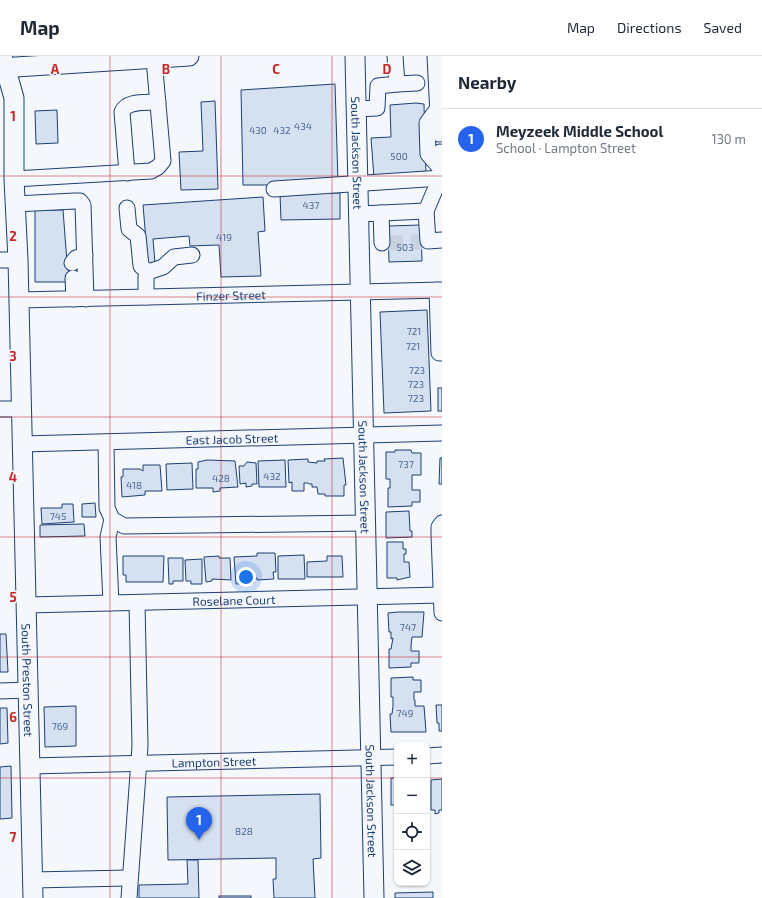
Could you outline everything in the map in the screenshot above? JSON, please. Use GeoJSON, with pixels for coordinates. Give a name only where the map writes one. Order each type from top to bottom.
{"type":"FeatureCollection","features":[{"type":"Feature","properties":{"kind":"main road"},"geometry":{"type":"LineString","coordinates":[[3,64],[32,61],[154,59],[190,56]]}},
{"type":"Feature","properties":{"kind":"main road","name":"South Jackson Street"},"geometry":{"type":"LineString","coordinates":[[355,56],[374,898]]}},
{"type":"Feature","properties":{"kind":"main road","name":"South Preston Street"},"geometry":{"type":"LineString","coordinates":[[3,64],[14,98],[15,204],[9,260],[19,300],[33,889]]}},
{"type":"Feature","properties":{"kind":"street"},"geometry":{"type":"LineString","coordinates":[[395,56],[397,84]]}},
{"type":"Feature","properties":{"kind":"street"},"geometry":{"type":"LineString","coordinates":[[435,56],[440,110],[439,134]]}},
{"type":"Feature","properties":{"kind":"street"},"geometry":{"type":"LineString","coordinates":[[14,179],[151,171],[158,167],[163,161],[154,59]]}},
{"type":"Feature","properties":{"kind":"street"},"geometry":{"type":"LineString","coordinates":[[356,109],[377,108],[378,86],[417,83]]}},
{"type":"Feature","properties":{"kind":"street"},"geometry":{"type":"LineString","coordinates":[[127,173],[122,112],[124,107],[128,104],[158,102]]}},
{"type":"Feature","properties":{"kind":"street"},"geometry":{"type":"LineString","coordinates":[[440,110],[427,123],[428,154],[441,169]]}},
{"type":"Feature","properties":{"kind":"street"},"geometry":{"type":"LineString","coordinates":[[274,189],[358,183],[441,169]]}},
{"type":"Feature","properties":{"kind":"street"},"geometry":{"type":"LineString","coordinates":[[431,241],[426,211],[441,169]]}},
{"type":"Feature","properties":{"kind":"street"},"geometry":{"type":"LineString","coordinates":[[15,204],[80,201],[83,205],[77,265],[80,299]]}},
{"type":"Feature","properties":{"kind":"street"},"geometry":{"type":"LineString","coordinates":[[127,208],[128,229],[138,236],[141,266],[148,272]]}},
{"type":"Feature","properties":{"kind":"street"},"geometry":{"type":"LineString","coordinates":[[359,214],[426,211]]}},
{"type":"Feature","properties":{"kind":"street"},"geometry":{"type":"LineString","coordinates":[[359,244],[385,243],[380,213]]}},
{"type":"Feature","properties":{"kind":"street"},"geometry":{"type":"LineString","coordinates":[[148,272],[163,267],[174,257],[192,255]]}},
{"type":"Feature","properties":{"kind":"street"},"geometry":{"type":"LineString","coordinates":[[77,265],[80,299]]}},
{"type":"Feature","properties":{"kind":"street"},"geometry":{"type":"LineString","coordinates":[[146,297],[146,277],[148,272]]}},
{"type":"Feature","properties":{"kind":"street"},"geometry":{"type":"LineString","coordinates":[[440,290],[439,353],[442,353]]}},
{"type":"Feature","properties":{"kind":"street","name":"Finzer Street"},"geometry":{"type":"LineString","coordinates":[[19,300],[440,290]]}},
{"type":"Feature","properties":{"kind":"street"},"geometry":{"type":"LineString","coordinates":[[0,409],[22,409]]}},
{"type":"Feature","properties":{"kind":"street","name":"East Jacob Street"},"geometry":{"type":"LineString","coordinates":[[22,444],[442,433]]}},
{"type":"Feature","properties":{"kind":"street"},"geometry":{"type":"LineString","coordinates":[[106,442],[107,508],[112,519],[124,526],[366,522]]}},
{"type":"Feature","properties":{"kind":"street"},"geometry":{"type":"LineString","coordinates":[[111,603],[108,536],[112,519]]}},
{"type":"Feature","properties":{"kind":"street"},"geometry":{"type":"LineString","coordinates":[[442,523],[439,536],[442,613]]}},
{"type":"Feature","properties":{"kind":"street","name":"Roselane Court"},"geometry":{"type":"LineString","coordinates":[[26,606],[442,595]]}},
{"type":"Feature","properties":{"kind":"street"},"geometry":{"type":"LineString","coordinates":[[129,898],[137,763],[140,746],[137,603]]}},
{"type":"Feature","properties":{"kind":"street"},"geometry":{"type":"LineString","coordinates":[[0,691],[28,690]]}},
{"type":"Feature","properties":{"kind":"street"},"geometry":{"type":"LineString","coordinates":[[430,756],[442,756]]}},
{"type":"Feature","properties":{"kind":"street","name":"Lampton Street"},"geometry":{"type":"LineString","coordinates":[[30,766],[394,757]]}},
{"type":"Feature","properties":{"kind":"street"},"geometry":{"type":"LineString","coordinates":[[33,889],[129,878]]}},
{"type":"Feature","properties":{"kind":"building"},"geometry":{"type":"Polygon","coordinates":[[[335,84],[338,182],[315,179],[295,180],[296,185],[243,185],[241,90],[335,84]]]}},
{"type":"Feature","properties":{"kind":"building"},"geometry":{"type":"Polygon","coordinates":[[[215,101],[218,189],[181,190],[179,152],[203,151],[201,102],[215,101]]]}},
{"type":"Feature","properties":{"kind":"building"},"geometry":{"type":"Polygon","coordinates":[[[416,103],[424,104],[426,175],[374,178],[371,138],[391,137],[390,105],[416,103]]]}},
{"type":"Feature","properties":{"kind":"building"},"geometry":{"type":"Polygon","coordinates":[[[57,110],[58,143],[36,144],[35,111],[57,110]]]}},
{"type":"Feature","properties":{"kind":"building"},"geometry":{"type":"Polygon","coordinates":[[[340,193],[340,219],[281,220],[280,194],[340,193]]]}},
{"type":"Feature","properties":{"kind":"building"},"geometry":{"type":"Polygon","coordinates":[[[263,197],[265,231],[258,232],[261,276],[221,277],[219,245],[190,246],[189,236],[153,239],[155,263],[148,264],[143,205],[263,197]]]}},
{"type":"Feature","properties":{"kind":"building"},"geometry":{"type":"Polygon","coordinates":[[[35,210],[63,210],[67,262],[81,264],[81,278],[66,282],[35,282],[35,210]]]}},
{"type":"Feature","properties":{"kind":"building"},"geometry":{"type":"Polygon","coordinates":[[[421,225],[422,261],[389,262],[388,226],[421,225]]]}},
{"type":"Feature","properties":{"kind":"building"},"geometry":{"type":"Polygon","coordinates":[[[427,310],[431,411],[384,413],[380,312],[427,310]]]}},
{"type":"Feature","properties":{"kind":"building"},"geometry":{"type":"Polygon","coordinates":[[[438,388],[442,388],[442,411],[438,411],[438,388]]]}},
{"type":"Feature","properties":{"kind":"building"},"geometry":{"type":"Polygon","coordinates":[[[395,450],[411,450],[412,453],[421,453],[421,475],[412,475],[412,490],[420,490],[420,502],[412,502],[412,506],[388,507],[388,488],[390,488],[390,479],[386,479],[386,452],[395,452],[395,450]]]}},
{"type":"Feature","properties":{"kind":"building"},"geometry":{"type":"Polygon","coordinates":[[[343,458],[346,485],[344,485],[344,496],[325,496],[325,494],[318,494],[317,487],[312,487],[312,484],[308,483],[304,483],[304,491],[292,491],[292,482],[289,483],[288,460],[308,459],[308,462],[317,463],[317,461],[325,461],[324,459],[343,458]]]}},
{"type":"Feature","properties":{"kind":"building"},"geometry":{"type":"Polygon","coordinates":[[[440,458],[442,458],[442,484],[439,484],[440,458]]]}},
{"type":"Feature","properties":{"kind":"building"},"geometry":{"type":"Polygon","coordinates":[[[207,460],[235,461],[238,487],[220,488],[220,491],[213,492],[213,488],[196,488],[196,469],[198,469],[198,462],[207,460]]]}},
{"type":"Feature","properties":{"kind":"building"},"geometry":{"type":"Polygon","coordinates":[[[285,460],[286,487],[259,487],[258,461],[285,460]]]}},
{"type":"Feature","properties":{"kind":"building"},"geometry":{"type":"Polygon","coordinates":[[[247,462],[256,463],[257,484],[252,484],[252,486],[246,487],[246,483],[240,484],[239,466],[244,466],[247,462]]]}},
{"type":"Feature","properties":{"kind":"building"},"geometry":{"type":"Polygon","coordinates":[[[192,463],[193,489],[167,490],[166,464],[192,463]]]}},
{"type":"Feature","properties":{"kind":"building"},"geometry":{"type":"Polygon","coordinates":[[[143,465],[160,465],[162,491],[145,491],[145,495],[122,497],[121,477],[123,477],[123,469],[140,469],[143,471],[143,465]]]}},
{"type":"Feature","properties":{"kind":"building"},"geometry":{"type":"Polygon","coordinates":[[[95,503],[96,517],[82,517],[82,504],[95,503]]]}},
{"type":"Feature","properties":{"kind":"building"},"geometry":{"type":"Polygon","coordinates":[[[62,504],[73,504],[74,522],[42,524],[41,508],[62,508],[62,504]]]}},
{"type":"Feature","properties":{"kind":"building"},"geometry":{"type":"Polygon","coordinates":[[[409,511],[410,531],[412,531],[412,537],[386,538],[386,512],[409,511]]]}},
{"type":"Feature","properties":{"kind":"building"},"geometry":{"type":"Polygon","coordinates":[[[84,524],[85,536],[40,537],[40,525],[84,524]]]}},
{"type":"Feature","properties":{"kind":"building"},"geometry":{"type":"Polygon","coordinates":[[[387,542],[403,542],[403,549],[406,549],[406,554],[404,554],[404,562],[409,562],[410,577],[397,580],[397,578],[387,578],[387,542]]]}},
{"type":"Feature","properties":{"kind":"building"},"geometry":{"type":"Polygon","coordinates":[[[257,553],[275,553],[276,572],[273,572],[274,579],[257,580],[257,578],[253,578],[254,583],[236,584],[234,557],[257,556],[257,553]]]}},
{"type":"Feature","properties":{"kind":"building"},"geometry":{"type":"Polygon","coordinates":[[[304,555],[305,579],[278,579],[278,556],[304,555]]]}},
{"type":"Feature","properties":{"kind":"building"},"geometry":{"type":"Polygon","coordinates":[[[123,556],[164,556],[163,582],[126,582],[126,575],[123,575],[123,556]]]}},
{"type":"Feature","properties":{"kind":"building"},"geometry":{"type":"Polygon","coordinates":[[[219,556],[219,558],[230,558],[231,580],[212,579],[212,581],[206,582],[204,557],[219,556]]]}},
{"type":"Feature","properties":{"kind":"building"},"geometry":{"type":"Polygon","coordinates":[[[327,556],[342,556],[343,577],[307,577],[307,562],[327,561],[327,556]]]}},
{"type":"Feature","properties":{"kind":"building"},"geometry":{"type":"Polygon","coordinates":[[[168,558],[183,558],[183,581],[173,581],[173,584],[169,584],[168,558]]]}},
{"type":"Feature","properties":{"kind":"building"},"geometry":{"type":"Polygon","coordinates":[[[202,559],[202,584],[191,584],[191,581],[186,581],[185,560],[202,559]]]}},
{"type":"Feature","properties":{"kind":"building"},"geometry":{"type":"Polygon","coordinates":[[[424,612],[422,637],[412,637],[411,646],[411,651],[419,651],[419,663],[411,663],[411,667],[389,668],[389,649],[391,649],[393,638],[391,639],[391,632],[389,632],[388,613],[424,612]]]}},
{"type":"Feature","properties":{"kind":"building"},"geometry":{"type":"Polygon","coordinates":[[[0,634],[6,634],[8,672],[0,672],[0,634]]]}},
{"type":"Feature","properties":{"kind":"building"},"geometry":{"type":"Polygon","coordinates":[[[413,677],[413,680],[421,680],[421,692],[414,692],[414,700],[415,706],[424,706],[426,732],[391,732],[390,714],[392,714],[393,697],[391,697],[391,678],[413,677]]]}},
{"type":"Feature","properties":{"kind":"building"},"geometry":{"type":"Polygon","coordinates":[[[436,705],[442,705],[442,731],[439,731],[439,723],[437,723],[436,705]]]}},
{"type":"Feature","properties":{"kind":"building"},"geometry":{"type":"Polygon","coordinates":[[[76,706],[76,746],[45,747],[44,707],[76,706]]]}},
{"type":"Feature","properties":{"kind":"building"},"geometry":{"type":"Polygon","coordinates":[[[0,708],[7,708],[8,743],[0,744],[0,708]]]}},
{"type":"Feature","properties":{"kind":"building"},"geometry":{"type":"Polygon","coordinates":[[[11,766],[12,818],[0,819],[0,767],[11,766]]]}},
{"type":"Feature","properties":{"kind":"building"},"geometry":{"type":"Polygon","coordinates":[[[391,778],[394,778],[394,805],[391,805],[391,778]]]}},
{"type":"Feature","properties":{"kind":"building"},"geometry":{"type":"Polygon","coordinates":[[[442,779],[442,810],[439,810],[439,813],[435,814],[435,810],[431,810],[431,780],[442,779]]]}},
{"type":"Feature","properties":{"kind":"building"},"geometry":{"type":"Polygon","coordinates":[[[320,794],[321,858],[313,859],[315,898],[274,898],[273,879],[276,879],[276,858],[168,860],[167,797],[320,794]]]}},
{"type":"Feature","properties":{"kind":"building"},"geometry":{"type":"Polygon","coordinates":[[[187,860],[198,860],[199,898],[139,898],[139,885],[188,884],[187,860]]]}},
{"type":"Feature","properties":{"kind":"building"},"geometry":{"type":"Polygon","coordinates":[[[433,892],[433,898],[395,898],[395,893],[433,892]]]}},
{"type":"Feature","properties":{"kind":"building"},"geometry":{"type":"Polygon","coordinates":[[[219,896],[251,896],[251,898],[219,898],[219,896]]]}},
{"type":"Feature","properties":{"kind":"tunnel"},"geometry":{"type":"LineString","coordinates":[[388,243],[422,242]]}},
{"type":"Feature","properties":{"kind":"place","name":"Meyzeek Middle School"},"geometry":{"type":"Point","coordinates":[199,840]}}]}
